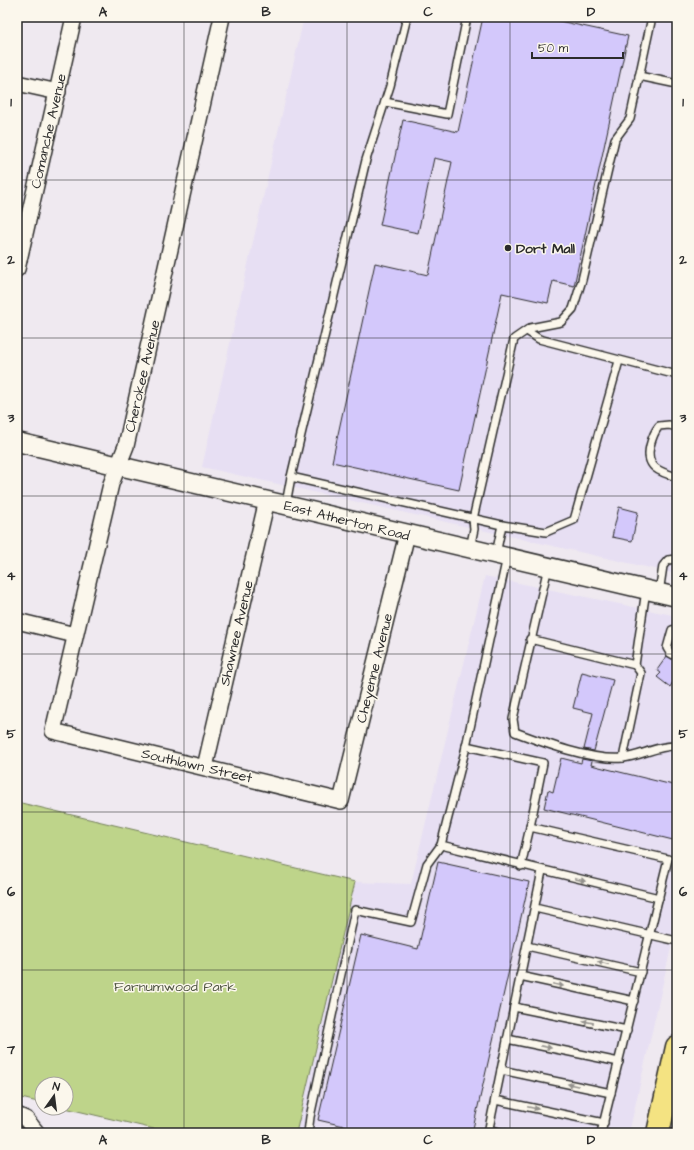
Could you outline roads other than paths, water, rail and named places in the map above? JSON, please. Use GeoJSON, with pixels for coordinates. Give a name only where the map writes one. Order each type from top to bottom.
{"type":"FeatureCollection","features":[{"type":"Feature","properties":{"kind":"main road"},"geometry":{"type":"LineString","coordinates":[[658,1133],[676,1059]]}},
{"type":"Feature","properties":{"kind":"street","name":"Comanche Avenue"},"geometry":{"type":"LineString","coordinates":[[17,269],[74,17]]}},
{"type":"Feature","properties":{"kind":"street","name":"Cherokee Avenue"},"geometry":{"type":"LineString","coordinates":[[53,731],[111,484],[126,446],[222,17]]}},
{"type":"Feature","properties":{"kind":"street"},"geometry":{"type":"LineString","coordinates":[[17,83],[58,92]]}},
{"type":"Feature","properties":{"kind":"street","name":"East Atherton Road"},"geometry":{"type":"LineString","coordinates":[[17,442],[677,597]]}},
{"type":"Feature","properties":{"kind":"street","name":"Shawnee Avenue"},"geometry":{"type":"LineString","coordinates":[[204,767],[267,500]]}},
{"type":"Feature","properties":{"kind":"street","name":"Cheyenne Avenue"},"geometry":{"type":"LineString","coordinates":[[341,801],[407,534]]}},
{"type":"Feature","properties":{"kind":"street"},"geometry":{"type":"LineString","coordinates":[[17,621],[75,635]]}},
{"type":"Feature","properties":{"kind":"street","name":"Southlawn Street"},"geometry":{"type":"LineString","coordinates":[[53,731],[341,801]]}},
{"type":"Feature","properties":{"kind":"street"},"geometry":{"type":"LineString","coordinates":[[17,1115],[26,1120],[37,1133]]}},
{"type":"Feature","properties":{"kind":"lane"},"geometry":{"type":"LineString","coordinates":[[286,506],[291,477],[366,160],[385,102],[407,17]]}},
{"type":"Feature","properties":{"kind":"lane"},"geometry":{"type":"LineString","coordinates":[[385,102],[447,114],[467,17]]}},
{"type":"Feature","properties":{"kind":"lane"},"geometry":{"type":"LineString","coordinates":[[470,548],[474,529],[473,519],[514,338],[526,330],[561,322],[573,309],[584,274],[615,139],[630,119],[652,17]]}},
{"type":"Feature","properties":{"kind":"lane"},"geometry":{"type":"LineString","coordinates":[[639,76],[677,84]]}},
{"type":"Feature","properties":{"kind":"lane"},"geometry":{"type":"LineString","coordinates":[[526,330],[539,339],[677,374]]}},
{"type":"Feature","properties":{"kind":"lane"},"geometry":{"type":"LineString","coordinates":[[291,477],[473,519],[546,532],[574,520],[619,360]]}},
{"type":"Feature","properties":{"kind":"lane"},"geometry":{"type":"LineString","coordinates":[[677,427],[668,425],[659,426],[654,432],[648,454],[652,464],[661,472],[677,477]]}},
{"type":"Feature","properties":{"kind":"lane"},"geometry":{"type":"LineString","coordinates":[[308,1133],[310,1117],[355,910],[411,922],[427,864],[441,845],[466,746],[502,556],[502,525]]}},
{"type":"Feature","properties":{"kind":"lane"},"geometry":{"type":"LineString","coordinates":[[635,665],[652,592],[663,566],[668,560],[677,559]]}},
{"type":"Feature","properties":{"kind":"lane"},"geometry":{"type":"LineString","coordinates":[[548,567],[530,639],[513,719],[515,732],[589,755],[623,758],[650,750],[677,746]]}},
{"type":"Feature","properties":{"kind":"lane"},"geometry":{"type":"LineString","coordinates":[[677,629],[672,630],[667,648],[670,653],[677,656]]}},
{"type":"Feature","properties":{"kind":"lane"},"geometry":{"type":"LineString","coordinates":[[530,639],[635,665],[640,673],[623,758]]}},
{"type":"Feature","properties":{"kind":"lane"},"geometry":{"type":"LineString","coordinates":[[466,746],[543,763],[521,866]]}},
{"type":"Feature","properties":{"kind":"lane"},"geometry":{"type":"LineString","coordinates":[[530,827],[668,859],[601,1133]]}},
{"type":"Feature","properties":{"kind":"lane"},"geometry":{"type":"LineString","coordinates":[[441,845],[521,866],[659,898]]}},
{"type":"Feature","properties":{"kind":"lane"},"geometry":{"type":"LineString","coordinates":[[504,1133],[488,1131],[542,871]]}},
{"type":"Feature","properties":{"kind":"lane"},"geometry":{"type":"LineString","coordinates":[[535,908],[677,941]]}},
{"type":"Feature","properties":{"kind":"lane"},"geometry":{"type":"LineString","coordinates":[[527,946],[641,972]]}},
{"type":"Feature","properties":{"kind":"lane"},"geometry":{"type":"LineString","coordinates":[[520,976],[634,1001]]}},
{"type":"Feature","properties":{"kind":"lane"},"geometry":{"type":"LineString","coordinates":[[514,1007],[627,1030]]}},
{"type":"Feature","properties":{"kind":"lane"},"geometry":{"type":"LineString","coordinates":[[508,1039],[619,1062]]}},
{"type":"Feature","properties":{"kind":"lane"},"geometry":{"type":"LineString","coordinates":[[501,1070],[611,1093]]}},
{"type":"Feature","properties":{"kind":"lane"},"geometry":{"type":"LineString","coordinates":[[495,1100],[604,1123]]}},
{"type":"Feature","properties":{"kind":"place","name":"Dort Mall"},"geometry":{"type":"Point","coordinates":[508,248]}},
{"type":"Feature","properties":{"kind":"park label","name":"Farnumwood Park"},"geometry":{"type":"Point","coordinates":[175,986]}}]}
